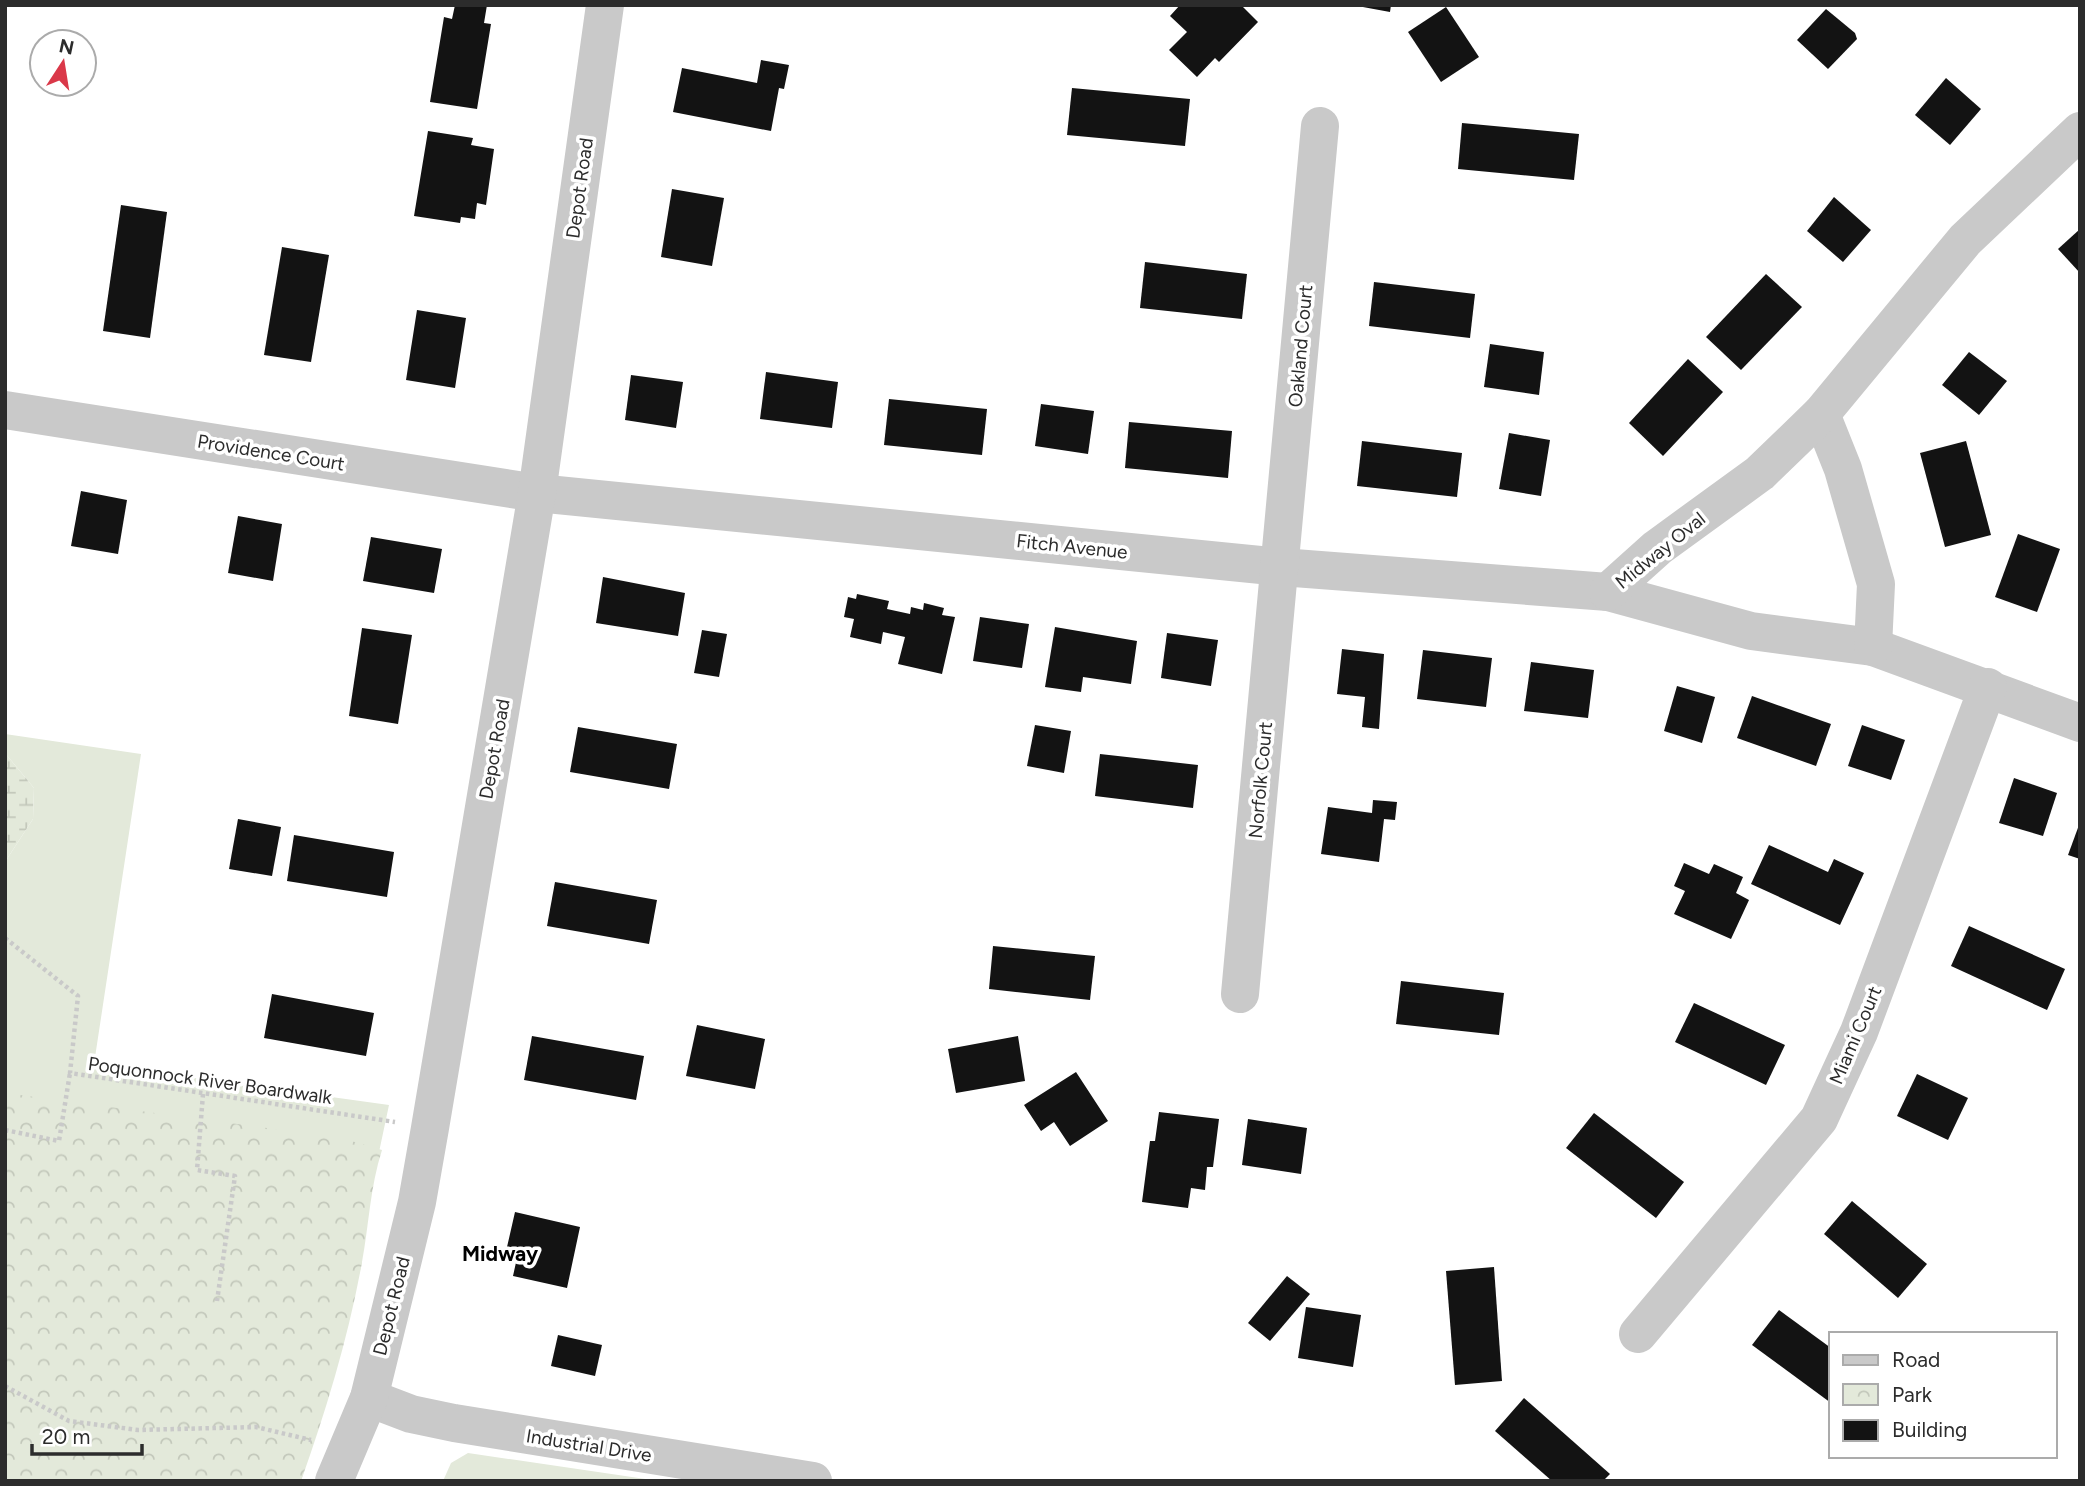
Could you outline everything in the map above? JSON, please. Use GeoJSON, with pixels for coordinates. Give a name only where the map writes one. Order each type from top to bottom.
{"type":"FeatureCollection","features":[{"type":"Feature","properties":{"kind":"street","name":"Depot Road"},"geometry":{"type":"LineString","coordinates":[[340,1466],[369,1398],[416,1202],[430,1128],[537,493],[605,5]]}},
{"type":"Feature","properties":{"kind":"street","name":"Oakland Court"},"geometry":{"type":"LineString","coordinates":[[1281,567],[1320,126]]}},
{"type":"Feature","properties":{"kind":"street","name":"Midway Oval"},"geometry":{"type":"LineString","coordinates":[[1608,592],[1657,548],[1760,473],[1821,414],[1965,240],[2080,131]]}},
{"type":"Feature","properties":{"kind":"street","name":"Providence Court"},"geometry":{"type":"LineString","coordinates":[[5,410],[537,493]]}},
{"type":"Feature","properties":{"kind":"street"},"geometry":{"type":"LineString","coordinates":[[1821,414],[1843,469],[1876,584],[1873,647]]}},
{"type":"Feature","properties":{"kind":"street","name":"Fitch Avenue"},"geometry":{"type":"LineString","coordinates":[[537,493],[1281,567],[1608,592]]}},
{"type":"Feature","properties":{"kind":"street","name":"Norfolk Court"},"geometry":{"type":"LineString","coordinates":[[1240,993],[1281,567]]}},
{"type":"Feature","properties":{"kind":"street","name":"Midway Oval"},"geometry":{"type":"LineString","coordinates":[[1608,592],[1751,631],[1873,647],[2080,723]]}},
{"type":"Feature","properties":{"kind":"street","name":"Miami Court"},"geometry":{"type":"LineString","coordinates":[[1638,1334],[1819,1119],[1859,1032],[1988,687]]}},
{"type":"Feature","properties":{"kind":"street","name":"Industrial Drive"},"geometry":{"type":"LineString","coordinates":[[369,1398],[411,1414],[454,1423],[813,1481]]}},
{"type":"Feature","properties":{"kind":"path","name":"Poquonnock River Boardwalk"},"geometry":{"type":"LineString","coordinates":[[5,939],[78,996],[70,1073],[430,1128]]}},
{"type":"Feature","properties":{"kind":"path"},"geometry":{"type":"LineString","coordinates":[[5,1130],[59,1141],[70,1073]]}},
{"type":"Feature","properties":{"kind":"path"},"geometry":{"type":"LineString","coordinates":[[204,1094],[197,1170],[235,1176],[217,1301]]}},
{"type":"Feature","properties":{"kind":"path"},"geometry":{"type":"LineString","coordinates":[[5,1386],[69,1421],[138,1430],[256,1427],[340,1466]]}},
{"type":"Feature","properties":{"kind":"green space"},"geometry":{"type":"Polygon","coordinates":[[[5,734],[141,754],[94,1064],[389,1105],[375,1171],[337,1163],[362,1263],[337,1361],[301,1481],[5,1481],[5,862],[33,819],[34,788],[5,753],[5,734]]]}},
{"type":"Feature","properties":{"kind":"green space"},"geometry":{"type":"Polygon","coordinates":[[[5,753],[34,788],[33,819],[5,862],[5,753]]]}},
{"type":"Feature","properties":{"kind":"green space"},"geometry":{"type":"Polygon","coordinates":[[[5,1093],[341,1138],[382,1150],[344,1345],[301,1481],[5,1481],[5,1093]]]}},
{"type":"Feature","properties":{"kind":"green space"},"geometry":{"type":"Polygon","coordinates":[[[468,1453],[659,1481],[443,1481],[451,1463],[468,1453]]]}},
{"type":"Feature","properties":{"kind":"building"},"geometry":{"type":"Polygon","coordinates":[[[455,5],[487,5],[484,23],[491,24],[477,109],[430,102],[444,17],[452,19],[455,5]]]}},
{"type":"Feature","properties":{"kind":"building"},"geometry":{"type":"Polygon","coordinates":[[[1180,5],[1241,5],[1258,22],[1219,62],[1215,58],[1197,77],[1169,50],[1187,32],[1170,16],[1180,5]]]}},
{"type":"Feature","properties":{"kind":"building"},"geometry":{"type":"Polygon","coordinates":[[[1352,5],[1391,5],[1390,12],[1352,5]]]}},
{"type":"Feature","properties":{"kind":"building"},"geometry":{"type":"Polygon","coordinates":[[[1446,7],[1479,57],[1441,82],[1408,32],[1446,7]]]}},
{"type":"Feature","properties":{"kind":"building"},"geometry":{"type":"Polygon","coordinates":[[[1826,9],[1855,33],[1857,39],[1828,69],[1797,40],[1826,9]]]}},
{"type":"Feature","properties":{"kind":"building"},"geometry":{"type":"Polygon","coordinates":[[[761,60],[789,65],[784,89],[779,88],[771,131],[673,112],[682,68],[757,83],[761,60]]]}},
{"type":"Feature","properties":{"kind":"building"},"geometry":{"type":"Polygon","coordinates":[[[1946,78],[1981,109],[1950,145],[1915,115],[1946,78]]]}},
{"type":"Feature","properties":{"kind":"building"},"geometry":{"type":"Polygon","coordinates":[[[1072,88],[1190,99],[1185,146],[1067,135],[1072,88]]]}},
{"type":"Feature","properties":{"kind":"building"},"geometry":{"type":"Polygon","coordinates":[[[1462,123],[1579,134],[1574,180],[1458,169],[1462,123]]]}},
{"type":"Feature","properties":{"kind":"building"},"geometry":{"type":"Polygon","coordinates":[[[428,131],[473,138],[471,145],[494,149],[486,205],[477,203],[475,219],[461,217],[460,223],[414,216],[428,131]]]}},
{"type":"Feature","properties":{"kind":"building"},"geometry":{"type":"Polygon","coordinates":[[[672,189],[724,198],[712,266],[661,257],[672,189]]]}},
{"type":"Feature","properties":{"kind":"building"},"geometry":{"type":"Polygon","coordinates":[[[1834,197],[1871,230],[1843,262],[1807,231],[1834,197]]]}},
{"type":"Feature","properties":{"kind":"building"},"geometry":{"type":"Polygon","coordinates":[[[121,205],[167,212],[150,338],[103,331],[121,205]]]}},
{"type":"Feature","properties":{"kind":"building"},"geometry":{"type":"Polygon","coordinates":[[[2080,229],[2080,273],[2058,249],[2080,229]]]}},
{"type":"Feature","properties":{"kind":"building"},"geometry":{"type":"Polygon","coordinates":[[[282,247],[329,255],[311,362],[264,355],[282,247]]]}},
{"type":"Feature","properties":{"kind":"building"},"geometry":{"type":"Polygon","coordinates":[[[1145,262],[1247,274],[1242,319],[1140,308],[1145,262]]]}},
{"type":"Feature","properties":{"kind":"building"},"geometry":{"type":"Polygon","coordinates":[[[1766,274],[1802,307],[1741,370],[1706,337],[1766,274]]]}},
{"type":"Feature","properties":{"kind":"building"},"geometry":{"type":"Polygon","coordinates":[[[1374,282],[1475,294],[1470,338],[1369,326],[1374,282]]]}},
{"type":"Feature","properties":{"kind":"building"},"geometry":{"type":"Polygon","coordinates":[[[417,310],[466,318],[455,388],[406,380],[417,310]]]}},
{"type":"Feature","properties":{"kind":"building"},"geometry":{"type":"Polygon","coordinates":[[[1490,344],[1544,352],[1539,395],[1484,387],[1490,344]]]}},
{"type":"Feature","properties":{"kind":"building"},"geometry":{"type":"Polygon","coordinates":[[[1969,352],[2007,381],[1979,415],[1942,385],[1969,352]]]}},
{"type":"Feature","properties":{"kind":"building"},"geometry":{"type":"Polygon","coordinates":[[[1688,359],[1723,392],[1663,456],[1629,423],[1688,359]]]}},
{"type":"Feature","properties":{"kind":"building"},"geometry":{"type":"Polygon","coordinates":[[[766,372],[838,382],[832,428],[760,419],[766,372]]]}},
{"type":"Feature","properties":{"kind":"building"},"geometry":{"type":"Polygon","coordinates":[[[631,375],[683,382],[676,428],[625,420],[631,375]]]}},
{"type":"Feature","properties":{"kind":"building"},"geometry":{"type":"Polygon","coordinates":[[[889,399],[987,409],[982,455],[884,445],[889,399]]]}},
{"type":"Feature","properties":{"kind":"building"},"geometry":{"type":"Polygon","coordinates":[[[1041,404],[1094,411],[1088,454],[1035,446],[1041,404]]]}},
{"type":"Feature","properties":{"kind":"building"},"geometry":{"type":"Polygon","coordinates":[[[1129,422],[1232,431],[1228,478],[1125,468],[1129,422]]]}},
{"type":"Feature","properties":{"kind":"building"},"geometry":{"type":"Polygon","coordinates":[[[1509,433],[1550,440],[1541,496],[1499,489],[1509,433]]]}},
{"type":"Feature","properties":{"kind":"building"},"geometry":{"type":"Polygon","coordinates":[[[1362,441],[1462,453],[1457,497],[1357,486],[1362,441]]]}},
{"type":"Feature","properties":{"kind":"building"},"geometry":{"type":"Polygon","coordinates":[[[1966,441],[1991,535],[1945,547],[1920,453],[1966,441]]]}},
{"type":"Feature","properties":{"kind":"building"},"geometry":{"type":"Polygon","coordinates":[[[81,491],[127,500],[118,554],[71,546],[81,491]]]}},
{"type":"Feature","properties":{"kind":"building"},"geometry":{"type":"Polygon","coordinates":[[[238,516],[282,524],[273,581],[228,573],[238,516]]]}},
{"type":"Feature","properties":{"kind":"building"},"geometry":{"type":"Polygon","coordinates":[[[2018,534],[2060,549],[2037,612],[1995,597],[2018,534]]]}},
{"type":"Feature","properties":{"kind":"building"},"geometry":{"type":"Polygon","coordinates":[[[371,537],[442,549],[434,593],[363,581],[371,537]]]}},
{"type":"Feature","properties":{"kind":"building"},"geometry":{"type":"Polygon","coordinates":[[[603,577],[685,593],[678,636],[596,623],[603,577]]]}},
{"type":"Feature","properties":{"kind":"building"},"geometry":{"type":"Polygon","coordinates":[[[857,594],[889,601],[887,609],[910,614],[911,607],[923,610],[924,603],[944,608],[942,615],[955,617],[942,674],[898,664],[905,637],[883,632],[881,644],[850,637],[854,619],[844,617],[848,597],[856,599],[857,594]]]}},
{"type":"Feature","properties":{"kind":"building"},"geometry":{"type":"Polygon","coordinates":[[[980,617],[1029,624],[1022,668],[973,661],[980,617]]]}},
{"type":"Feature","properties":{"kind":"building"},"geometry":{"type":"Polygon","coordinates":[[[1055,627],[1137,641],[1131,684],[1083,677],[1081,692],[1045,687],[1055,627]]]}},
{"type":"Feature","properties":{"kind":"building"},"geometry":{"type":"Polygon","coordinates":[[[362,628],[412,635],[398,724],[349,716],[362,628]]]}},
{"type":"Feature","properties":{"kind":"building"},"geometry":{"type":"Polygon","coordinates":[[[702,630],[727,634],[719,677],[694,673],[702,630]]]}},
{"type":"Feature","properties":{"kind":"building"},"geometry":{"type":"Polygon","coordinates":[[[1167,633],[1218,640],[1211,686],[1161,678],[1167,633]]]}},
{"type":"Feature","properties":{"kind":"building"},"geometry":{"type":"Polygon","coordinates":[[[1342,649],[1384,654],[1379,729],[1362,727],[1365,697],[1337,694],[1342,649]]]}},
{"type":"Feature","properties":{"kind":"building"},"geometry":{"type":"Polygon","coordinates":[[[1423,650],[1492,658],[1486,707],[1417,699],[1423,650]]]}},
{"type":"Feature","properties":{"kind":"building"},"geometry":{"type":"Polygon","coordinates":[[[1531,662],[1594,670],[1588,718],[1524,711],[1531,662]]]}},
{"type":"Feature","properties":{"kind":"building"},"geometry":{"type":"Polygon","coordinates":[[[1677,686],[1715,697],[1702,743],[1664,731],[1677,686]]]}},
{"type":"Feature","properties":{"kind":"building"},"geometry":{"type":"Polygon","coordinates":[[[1752,696],[1831,724],[1816,766],[1737,738],[1752,696]]]}},
{"type":"Feature","properties":{"kind":"building"},"geometry":{"type":"Polygon","coordinates":[[[1035,725],[1071,731],[1064,773],[1027,766],[1035,725]]]}},
{"type":"Feature","properties":{"kind":"building"},"geometry":{"type":"Polygon","coordinates":[[[1862,725],[1905,740],[1891,780],[1848,766],[1862,725]]]}},
{"type":"Feature","properties":{"kind":"building"},"geometry":{"type":"Polygon","coordinates":[[[578,727],[677,744],[669,789],[570,772],[578,727]]]}},
{"type":"Feature","properties":{"kind":"building"},"geometry":{"type":"Polygon","coordinates":[[[1100,754],[1198,765],[1193,808],[1095,796],[1100,754]]]}},
{"type":"Feature","properties":{"kind":"building"},"geometry":{"type":"Polygon","coordinates":[[[2014,778],[2057,793],[2043,836],[1999,823],[2014,778]]]}},
{"type":"Feature","properties":{"kind":"building"},"geometry":{"type":"Polygon","coordinates":[[[1373,800],[1397,802],[1395,820],[1384,819],[1379,862],[1321,854],[1328,807],[1372,813],[1373,800]]]}},
{"type":"Feature","properties":{"kind":"building"},"geometry":{"type":"Polygon","coordinates":[[[238,819],[281,827],[272,876],[229,869],[238,819]]]}},
{"type":"Feature","properties":{"kind":"building"},"geometry":{"type":"Polygon","coordinates":[[[2080,825],[2080,859],[2068,855],[2080,825]]]}},
{"type":"Feature","properties":{"kind":"building"},"geometry":{"type":"Polygon","coordinates":[[[294,835],[394,852],[387,897],[287,881],[294,835]]]}},
{"type":"Feature","properties":{"kind":"building"},"geometry":{"type":"Polygon","coordinates":[[[1769,845],[1828,872],[1834,859],[1864,873],[1840,925],[1751,884],[1769,845]]]}},
{"type":"Feature","properties":{"kind":"building"},"geometry":{"type":"Polygon","coordinates":[[[1684,863],[1709,874],[1714,864],[1743,877],[1736,893],[1749,900],[1731,939],[1674,914],[1685,891],[1674,886],[1684,863]]]}},
{"type":"Feature","properties":{"kind":"building"},"geometry":{"type":"Polygon","coordinates":[[[555,882],[657,900],[649,944],[547,926],[555,882]]]}},
{"type":"Feature","properties":{"kind":"building"},"geometry":{"type":"Polygon","coordinates":[[[1969,926],[2065,969],[2047,1010],[1951,966],[1969,926]]]}},
{"type":"Feature","properties":{"kind":"building"},"geometry":{"type":"Polygon","coordinates":[[[993,946],[1095,956],[1090,1000],[989,989],[993,946]]]}},
{"type":"Feature","properties":{"kind":"building"},"geometry":{"type":"Polygon","coordinates":[[[1401,981],[1504,993],[1499,1035],[1396,1024],[1401,981]]]}},
{"type":"Feature","properties":{"kind":"building"},"geometry":{"type":"Polygon","coordinates":[[[272,994],[374,1013],[366,1056],[264,1038],[272,994]]]}},
{"type":"Feature","properties":{"kind":"building"},"geometry":{"type":"Polygon","coordinates":[[[1694,1003],[1785,1045],[1766,1085],[1675,1042],[1694,1003]]]}},
{"type":"Feature","properties":{"kind":"building"},"geometry":{"type":"Polygon","coordinates":[[[697,1025],[765,1039],[755,1089],[686,1076],[697,1025]]]}},
{"type":"Feature","properties":{"kind":"building"},"geometry":{"type":"Polygon","coordinates":[[[532,1036],[644,1056],[636,1100],[524,1080],[532,1036]]]}},
{"type":"Feature","properties":{"kind":"building"},"geometry":{"type":"Polygon","coordinates":[[[1018,1036],[1025,1081],[956,1093],[948,1049],[1018,1036]]]}},
{"type":"Feature","properties":{"kind":"building"},"geometry":{"type":"Polygon","coordinates":[[[1076,1072],[1108,1121],[1070,1146],[1054,1122],[1041,1131],[1024,1105],[1076,1072]]]}},
{"type":"Feature","properties":{"kind":"building"},"geometry":{"type":"Polygon","coordinates":[[[1917,1074],[1968,1098],[1948,1140],[1897,1116],[1917,1074]]]}},
{"type":"Feature","properties":{"kind":"building"},"geometry":{"type":"Polygon","coordinates":[[[1159,1112],[1219,1119],[1213,1167],[1207,1167],[1205,1190],[1191,1188],[1188,1208],[1142,1202],[1150,1141],[1155,1141],[1159,1112]]]}},
{"type":"Feature","properties":{"kind":"building"},"geometry":{"type":"Polygon","coordinates":[[[1594,1113],[1684,1182],[1656,1218],[1566,1148],[1594,1113]]]}},
{"type":"Feature","properties":{"kind":"building"},"geometry":{"type":"Polygon","coordinates":[[[1248,1119],[1307,1128],[1301,1174],[1242,1165],[1248,1119]]]}},
{"type":"Feature","properties":{"kind":"building"},"geometry":{"type":"Polygon","coordinates":[[[1852,1201],[1927,1264],[1898,1298],[1824,1234],[1852,1201]]]}},
{"type":"Feature","properties":{"kind":"building"},"geometry":{"type":"Polygon","coordinates":[[[515,1212],[580,1227],[567,1288],[513,1276],[519,1249],[507,1247],[515,1212]]]}},
{"type":"Feature","properties":{"kind":"building"},"geometry":{"type":"Polygon","coordinates":[[[1494,1267],[1502,1381],[1455,1385],[1446,1271],[1494,1267]]]}},
{"type":"Feature","properties":{"kind":"building"},"geometry":{"type":"Polygon","coordinates":[[[1287,1276],[1310,1294],[1270,1341],[1248,1323],[1287,1276]]]}},
{"type":"Feature","properties":{"kind":"building"},"geometry":{"type":"Polygon","coordinates":[[[1306,1307],[1361,1315],[1353,1367],[1298,1358],[1306,1307]]]}},
{"type":"Feature","properties":{"kind":"building"},"geometry":{"type":"Polygon","coordinates":[[[1779,1310],[1829,1347],[1829,1402],[1752,1345],[1779,1310]]]}},
{"type":"Feature","properties":{"kind":"building"},"geometry":{"type":"Polygon","coordinates":[[[558,1335],[602,1345],[595,1376],[551,1366],[558,1335]]]}},
{"type":"Feature","properties":{"kind":"building"},"geometry":{"type":"Polygon","coordinates":[[[1524,1398],[1610,1474],[1603,1481],[1552,1481],[1495,1431],[1524,1398]]]}},
{"type":"Feature","properties":{"kind":"district","name":"Midway"},"geometry":{"type":"Point","coordinates":[500,1254]}}]}
